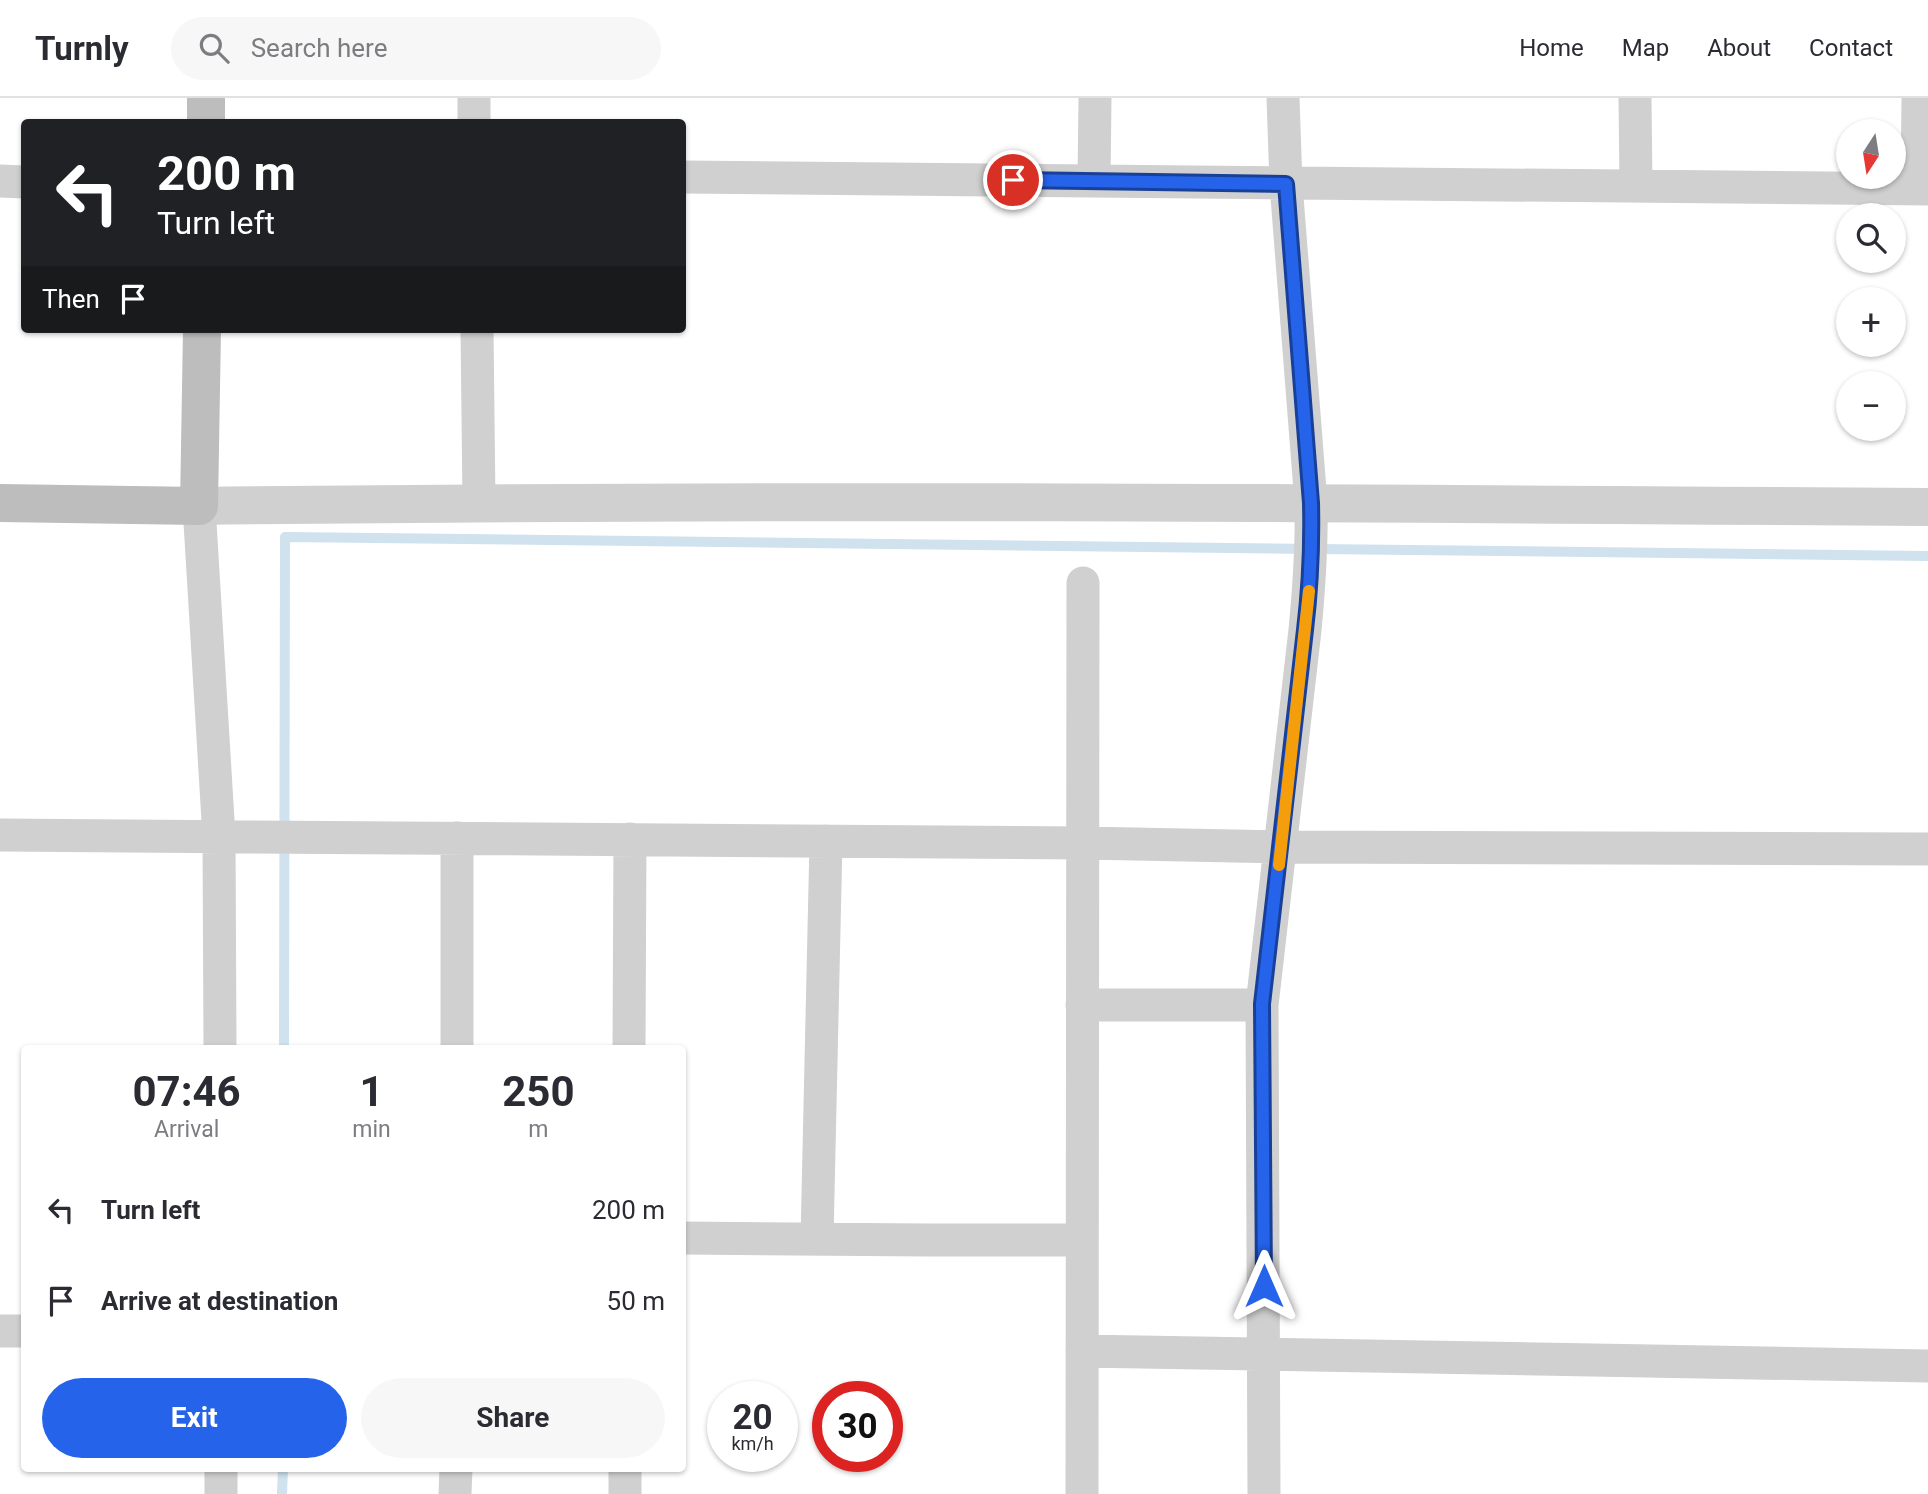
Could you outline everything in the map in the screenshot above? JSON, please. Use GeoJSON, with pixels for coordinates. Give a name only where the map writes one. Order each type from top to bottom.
{"type":"FeatureCollection","features":[{"type":"Feature","properties":{"kind":"main road"},"geometry":{"type":"LineString","coordinates":[[206,98],[206,119]]}},
{"type":"Feature","properties":{"kind":"main road"},"geometry":{"type":"LineString","coordinates":[[0,503],[199,506],[202,333]]}},
{"type":"Feature","properties":{"kind":"street"},"geometry":{"type":"LineString","coordinates":[[474,98],[474,119]]}},
{"type":"Feature","properties":{"kind":"street"},"geometry":{"type":"LineString","coordinates":[[1094,181],[1095,98]]}},
{"type":"Feature","properties":{"kind":"street"},"geometry":{"type":"LineString","coordinates":[[1264,1494],[1262,1004],[1310,587],[1311,503],[1286,184],[1283,98]]}},
{"type":"Feature","properties":{"kind":"street"},"geometry":{"type":"LineString","coordinates":[[1635,98],[1636,186]]}},
{"type":"Feature","properties":{"kind":"street"},"geometry":{"type":"LineString","coordinates":[[686,177],[1922,189],[1918,98]]}},
{"type":"Feature","properties":{"kind":"street"},"geometry":{"type":"LineString","coordinates":[[0,181],[21,182]]}},
{"type":"Feature","properties":{"kind":"street"},"geometry":{"type":"LineString","coordinates":[[477,333],[480,503]]}},
{"type":"Feature","properties":{"kind":"street"},"geometry":{"type":"LineString","coordinates":[[220,1045],[219,837],[199,506],[480,503],[1311,503],[1928,507]]}},
{"type":"Feature","properties":{"kind":"street"},"geometry":{"type":"LineString","coordinates":[[1082,1494],[1083,583]]}},
{"type":"Feature","properties":{"kind":"street"},"geometry":{"type":"LineString","coordinates":[[0,835],[1928,849]]}},
{"type":"Feature","properties":{"kind":"street"},"geometry":{"type":"LineString","coordinates":[[457,838],[457,1045]]}},
{"type":"Feature","properties":{"kind":"street"},"geometry":{"type":"LineString","coordinates":[[629,1045],[630,839]]}},
{"type":"Feature","properties":{"kind":"street"},"geometry":{"type":"LineString","coordinates":[[817,1239],[826,841]]}},
{"type":"Feature","properties":{"kind":"street"},"geometry":{"type":"LineString","coordinates":[[1082,1005],[1262,1004]]}},
{"type":"Feature","properties":{"kind":"street"},"geometry":{"type":"LineString","coordinates":[[686,1238],[1082,1240]]}},
{"type":"Feature","properties":{"kind":"street"},"geometry":{"type":"LineString","coordinates":[[0,1331],[21,1331]]}},
{"type":"Feature","properties":{"kind":"street"},"geometry":{"type":"LineString","coordinates":[[1082,1351],[1928,1366]]}},
{"type":"Feature","properties":{"kind":"street"},"geometry":{"type":"LineString","coordinates":[[221,1472],[221,1494]]}},
{"type":"Feature","properties":{"kind":"street"},"geometry":{"type":"LineString","coordinates":[[456,1472],[456,1494]]}},
{"type":"Feature","properties":{"kind":"street"},"geometry":{"type":"LineString","coordinates":[[625,1472],[625,1494]]}},
{"type":"Feature","properties":{"kind":"waterway"},"geometry":{"type":"LineString","coordinates":[[284,1045],[285,537],[1928,556]]}},
{"type":"Feature","properties":{"kind":"waterway"},"geometry":{"type":"LineString","coordinates":[[282,1494],[283,1472]]}},
{"type":"Feature","properties":{"kind":"slow traffic"},"geometry":{"type":"LineString","coordinates":[[1279,865],[1309,591]]}},
{"type":"Feature","properties":{"kind":"route"},"geometry":{"type":"LineString","coordinates":[[1013,180],[1286,184],[1311,503],[1310,587],[1262,1004],[1264,1286]]}}]}
